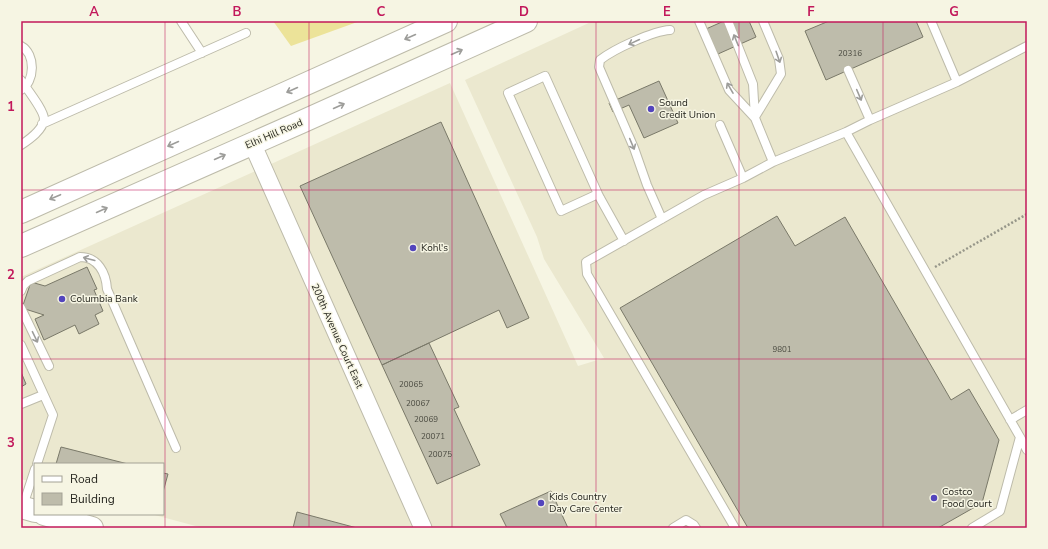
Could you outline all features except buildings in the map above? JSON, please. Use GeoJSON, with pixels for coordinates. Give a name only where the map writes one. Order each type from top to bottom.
{"type":"FeatureCollection","features":[{"type":"Feature","properties":{"kind":"main road"},"geometry":{"type":"LineString","coordinates":[[21,212],[446,21]]}},
{"type":"Feature","properties":{"kind":"main road","name":"Elhi Hill Road"},"geometry":{"type":"LineString","coordinates":[[21,246],[252,143],[337,107],[526,21]]}},
{"type":"Feature","properties":{"kind":"main road"},"geometry":{"type":"LineString","coordinates":[[47,515],[92,528]]}},
{"type":"Feature","properties":{"kind":"street","name":"200th Avenue Court East"},"geometry":{"type":"LineString","coordinates":[[252,143],[423,528]]}},
{"type":"Feature","properties":{"kind":"lane"},"geometry":{"type":"LineString","coordinates":[[181,21],[202,53]]}},
{"type":"Feature","properties":{"kind":"lane"},"geometry":{"type":"LineString","coordinates":[[698,21],[729,90],[755,118]]}},
{"type":"Feature","properties":{"kind":"lane"},"geometry":{"type":"LineString","coordinates":[[728,21],[754,84],[755,118],[773,162]]}},
{"type":"Feature","properties":{"kind":"lane"},"geometry":{"type":"LineString","coordinates":[[755,118],[781,74],[779,59],[762,21]]}},
{"type":"Feature","properties":{"kind":"lane"},"geometry":{"type":"LineString","coordinates":[[931,21],[957,82]]}},
{"type":"Feature","properties":{"kind":"lane"},"geometry":{"type":"LineString","coordinates":[[662,219],[647,185],[634,148],[599,67],[600,60],[607,54],[662,30],[670,30]]}},
{"type":"Feature","properties":{"kind":"lane"},"geometry":{"type":"LineString","coordinates":[[42,124],[246,33]]}},
{"type":"Feature","properties":{"kind":"lane"},"geometry":{"type":"LineString","coordinates":[[21,46],[25,48],[31,57],[33,67],[23,86],[42,112],[44,118],[40,129],[21,145]]}},
{"type":"Feature","properties":{"kind":"lane"},"geometry":{"type":"LineString","coordinates":[[734,528],[588,274],[586,262],[704,195],[743,178],[773,162],[846,132],[957,82],[1027,46]]}},
{"type":"Feature","properties":{"kind":"lane"},"geometry":{"type":"LineString","coordinates":[[848,70],[870,120]]}},
{"type":"Feature","properties":{"kind":"lane"},"geometry":{"type":"LineString","coordinates":[[598,194],[561,211],[508,94],[545,76],[598,194],[624,241]]}},
{"type":"Feature","properties":{"kind":"lane"},"geometry":{"type":"LineString","coordinates":[[720,125],[743,178]]}},
{"type":"Feature","properties":{"kind":"lane"},"geometry":{"type":"LineString","coordinates":[[846,132],[1027,450]]}},
{"type":"Feature","properties":{"kind":"lane"},"geometry":{"type":"LineString","coordinates":[[21,291],[23,286],[28,281],[80,257],[87,257],[96,261],[106,279],[107,290],[176,448]]}},
{"type":"Feature","properties":{"kind":"lane"},"geometry":{"type":"LineString","coordinates":[[21,308],[49,366]]}},
{"type":"Feature","properties":{"kind":"lane"},"geometry":{"type":"LineString","coordinates":[[21,345],[53,415],[37,463]]}},
{"type":"Feature","properties":{"kind":"lane"},"geometry":{"type":"LineString","coordinates":[[21,404],[44,394]]}},
{"type":"Feature","properties":{"kind":"lane"},"geometry":{"type":"LineString","coordinates":[[1010,420],[1027,410]]}},
{"type":"Feature","properties":{"kind":"lane"},"geometry":{"type":"LineString","coordinates":[[972,528],[1000,512],[1020,437]]}},
{"type":"Feature","properties":{"kind":"lane"},"geometry":{"type":"LineString","coordinates":[[26,508],[34,473]]}},
{"type":"Feature","properties":{"kind":"lane"},"geometry":{"type":"LineString","coordinates":[[673,528],[686,520],[696,528]]}},
{"type":"Feature","properties":{"kind":"path"},"geometry":{"type":"LineString","coordinates":[[926,273],[1027,214]]}},
{"type":"Feature","properties":{"kind":"shaded area"},"geometry":{"type":"Polygon","coordinates":[[[273,21],[360,21],[291,46],[273,21]]]}},
{"type":"Feature","properties":{"kind":"shaded area"},"geometry":{"type":"Polygon","coordinates":[[[593,21],[1024,21],[1027,27],[1027,528],[203,528],[155,515],[164,515],[164,463],[34,463],[34,483],[21,479],[21,277],[450,83],[578,366],[604,358],[544,259],[537,237],[465,80],[593,21]]]}},
{"type":"Feature","properties":{"kind":"place","name":"Sound Credit Union"},"geometry":{"type":"Point","coordinates":[651,109]}},
{"type":"Feature","properties":{"kind":"place","name":"Kohl's"},"geometry":{"type":"Point","coordinates":[413,248]}},
{"type":"Feature","properties":{"kind":"place","name":"Columbia Bank"},"geometry":{"type":"Point","coordinates":[62,299]}},
{"type":"Feature","properties":{"kind":"place","name":"Costco Food Court"},"geometry":{"type":"Point","coordinates":[934,498]}},
{"type":"Feature","properties":{"kind":"place","name":"Kids Country Day Care Center"},"geometry":{"type":"Point","coordinates":[541,503]}}]}
